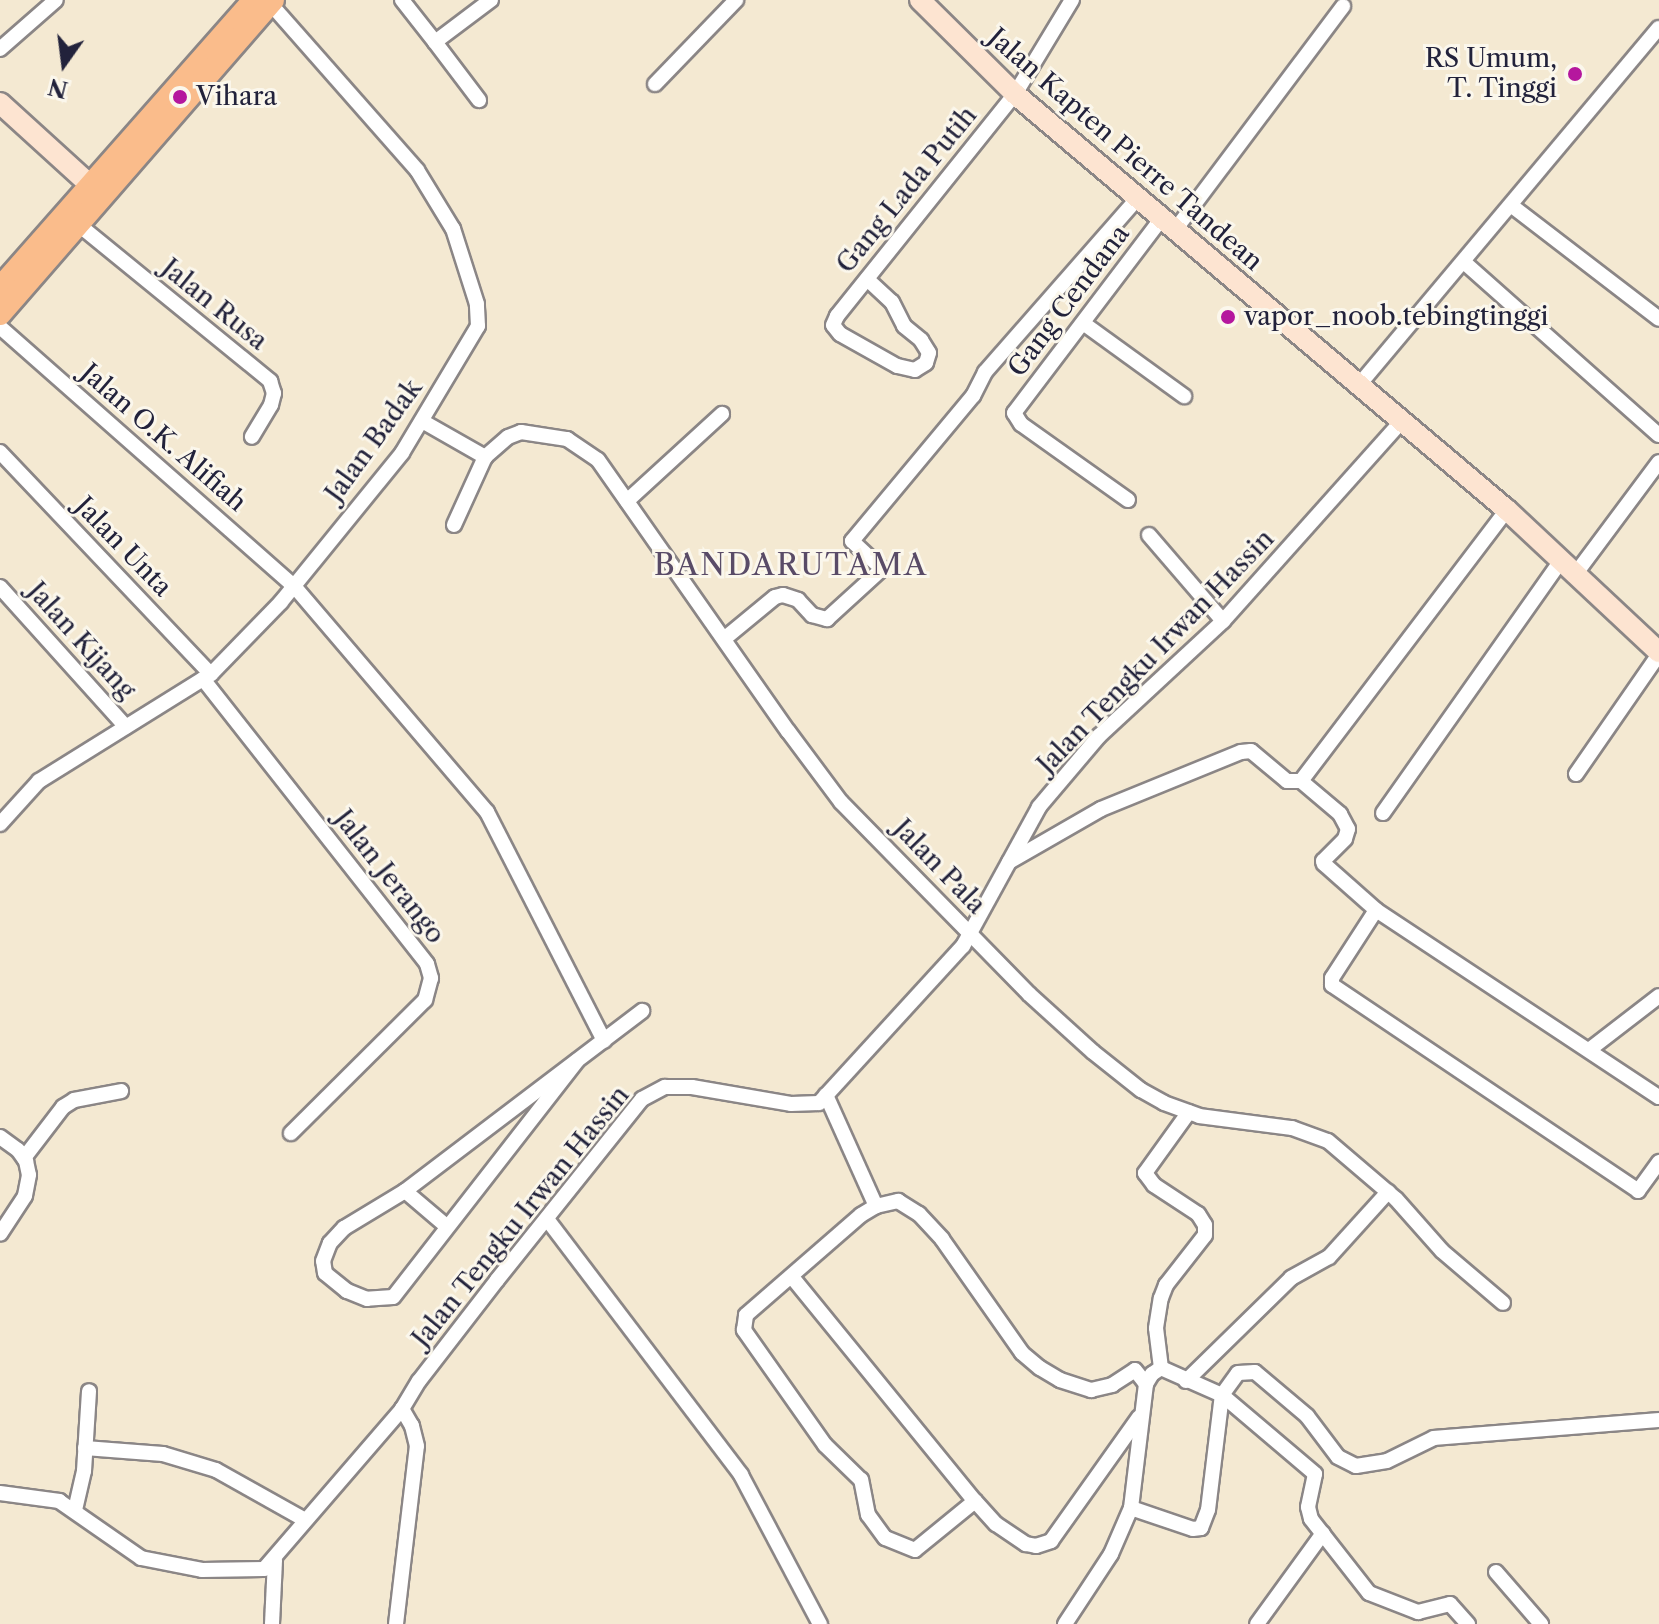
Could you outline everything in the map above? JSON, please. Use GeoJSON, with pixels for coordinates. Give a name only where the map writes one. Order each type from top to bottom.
{"type":"FeatureCollection","features":[{"type":"Feature","properties":{"kind":"main road","name":"Jalan Kapten Pierre Tandean"},"geometry":{"type":"LineString","coordinates":[[920,0],[1015,94],[1507,510],[1659,653]]}},
{"type":"Feature","properties":{"kind":"main road"},"geometry":{"type":"LineString","coordinates":[[0,288],[89,184],[266,1]]}},
{"type":"Feature","properties":{"kind":"main road"},"geometry":{"type":"LineString","coordinates":[[0,314],[79,225],[266,1]]}},
{"type":"Feature","properties":{"kind":"main road"},"geometry":{"type":"LineString","coordinates":[[0,103],[89,184]]}},
{"type":"Feature","properties":{"kind":"street"},"geometry":{"type":"LineString","coordinates":[[0,49],[56,0]]}},
{"type":"Feature","properties":{"kind":"street"},"geometry":{"type":"LineString","coordinates":[[402,0],[479,100]]}},
{"type":"Feature","properties":{"kind":"street"},"geometry":{"type":"LineString","coordinates":[[435,42],[491,0]]}},
{"type":"Feature","properties":{"kind":"street"},"geometry":{"type":"LineString","coordinates":[[655,84],[736,0]]}},
{"type":"Feature","properties":{"kind":"street","name":"Gang Lada Putih"},"geometry":{"type":"LineString","coordinates":[[867,279],[892,302],[904,326],[921,340],[929,353],[926,363],[915,370],[897,366],[835,330],[837,316],[1015,94],[1072,0]]}},
{"type":"Feature","properties":{"kind":"street","name":"Jalan Badak"},"geometry":{"type":"LineString","coordinates":[[2,818],[39,781],[207,677],[294,586],[402,453],[478,326],[477,304],[453,229],[417,170],[266,1]]}},
{"type":"Feature","properties":{"kind":"street","name":"Gang Cendana"},"geometry":{"type":"LineString","coordinates":[[1128,500],[1021,424],[1014,413],[1083,323],[1168,224],[1343,6]]}},
{"type":"Feature","properties":{"kind":"street"},"geometry":{"type":"LineString","coordinates":[[1359,385],[1465,263],[1659,28]]}},
{"type":"Feature","properties":{"kind":"street"},"geometry":{"type":"LineString","coordinates":[[724,639],[775,597],[783,595],[798,600],[812,615],[827,619],[882,569],[852,541],[973,396],[985,372],[1138,198]]}},
{"type":"Feature","properties":{"kind":"street"},"geometry":{"type":"LineString","coordinates":[[1512,206],[1659,319]]}},
{"type":"Feature","properties":{"kind":"street","name":"Jalan Rusa"},"geometry":{"type":"LineString","coordinates":[[79,225],[270,381],[274,393],[271,405],[252,437]]}},
{"type":"Feature","properties":{"kind":"street"},"geometry":{"type":"LineString","coordinates":[[1465,263],[1659,435]]}},
{"type":"Feature","properties":{"kind":"street"},"geometry":{"type":"LineString","coordinates":[[1083,323],[1184,396]]}},
{"type":"Feature","properties":{"kind":"street","name":"Jalan O.K. Alifiah"},"geometry":{"type":"LineString","coordinates":[[0,327],[294,586],[487,812],[604,1041]]}},
{"type":"Feature","properties":{"kind":"street"},"geometry":{"type":"LineString","coordinates":[[627,501],[722,414]]}},
{"type":"Feature","properties":{"kind":"street"},"geometry":{"type":"LineString","coordinates":[[422,421],[485,457],[454,525]]}},
{"type":"Feature","properties":{"kind":"street","name":"Jalan Tengku Irwan Hassin"},"geometry":{"type":"LineString","coordinates":[[275,1560],[305,1520],[402,1409],[419,1381],[642,1099],[665,1087],[692,1087],[791,1104],[819,1103],[963,946],[1039,807],[1099,736],[1223,621],[1402,421]]}},
{"type":"Feature","properties":{"kind":"street","name":"Jalan Pala"},"geometry":{"type":"LineString","coordinates":[[485,457],[508,437],[521,432],[567,439],[598,460],[841,802],[970,934],[1093,1052],[1141,1090],[1189,1112],[1311,1133],[1328,1141],[1388,1192],[1442,1251],[1503,1303]]}},
{"type":"Feature","properties":{"kind":"street","name":"Jalan Unta"},"geometry":{"type":"LineString","coordinates":[[0,452],[207,677]]}},
{"type":"Feature","properties":{"kind":"street"},"geometry":{"type":"LineString","coordinates":[[1383,813],[1567,569],[1659,462]]}},
{"type":"Feature","properties":{"kind":"street"},"geometry":{"type":"LineString","coordinates":[[1301,781],[1507,510]]}},
{"type":"Feature","properties":{"kind":"street"},"geometry":{"type":"LineString","coordinates":[[1149,535],[1223,621]]}},
{"type":"Feature","properties":{"kind":"street","name":"Jalan Kijang"},"geometry":{"type":"LineString","coordinates":[[0,587],[126,727]]}},
{"type":"Feature","properties":{"kind":"street"},"geometry":{"type":"LineString","coordinates":[[1576,774],[1659,653]]}},
{"type":"Feature","properties":{"kind":"street","name":"Jalan Jerango"},"geometry":{"type":"LineString","coordinates":[[207,677],[427,964],[431,978],[425,1000],[291,1133]]}},
{"type":"Feature","properties":{"kind":"street"},"geometry":{"type":"LineString","coordinates":[[1009,863],[1101,809],[1241,752],[1251,751],[1287,781],[1301,781],[1340,814],[1348,829],[1345,839],[1323,861],[1324,864],[1376,910],[1659,1097]]}},
{"type":"Feature","properties":{"kind":"street"},"geometry":{"type":"LineString","coordinates":[[1376,910],[1332,978],[1332,985],[1638,1191],[1659,1162]]}},
{"type":"Feature","properties":{"kind":"street"},"geometry":{"type":"LineString","coordinates":[[1589,1050],[1659,996]]}},
{"type":"Feature","properties":{"kind":"street"},"geometry":{"type":"LineString","coordinates":[[577,1061],[445,1225],[393,1297],[367,1299],[347,1291],[325,1273],[323,1261],[330,1243],[344,1228],[405,1191],[642,1011]]}},
{"type":"Feature","properties":{"kind":"street"},"geometry":{"type":"LineString","coordinates":[[24,1158],[63,1107],[74,1100],[121,1091]]}},
{"type":"Feature","properties":{"kind":"street"},"geometry":{"type":"LineString","coordinates":[[826,1095],[876,1206]]}},
{"type":"Feature","properties":{"kind":"street"},"geometry":{"type":"LineString","coordinates":[[1161,1368],[1156,1328],[1161,1298],[1166,1285],[1205,1235],[1205,1225],[1198,1214],[1154,1185],[1145,1173],[1189,1112]]}},
{"type":"Feature","properties":{"kind":"street"},"geometry":{"type":"LineString","coordinates":[[0,1137],[24,1158],[29,1175],[25,1196],[0,1234]]}},
{"type":"Feature","properties":{"kind":"street"},"geometry":{"type":"LineString","coordinates":[[405,1191],[445,1225]]}},
{"type":"Feature","properties":{"kind":"street"},"geometry":{"type":"LineString","coordinates":[[1186,1381],[1291,1278],[1329,1257],[1388,1192]]}},
{"type":"Feature","properties":{"kind":"street"},"geometry":{"type":"LineString","coordinates":[[975,1501],[915,1550],[885,1538],[868,1515],[861,1480],[825,1445],[744,1330],[746,1315],[845,1228],[876,1206],[898,1201],[919,1214],[942,1239],[1022,1353],[1040,1368],[1060,1380],[1091,1390],[1103,1389],[1135,1370],[1146,1384]]}},
{"type":"Feature","properties":{"kind":"street"},"geometry":{"type":"LineString","coordinates":[[547,1219],[741,1475],[820,1624]]}},
{"type":"Feature","properties":{"kind":"street"},"geometry":{"type":"LineString","coordinates":[[792,1277],[975,1501],[996,1524],[1026,1544],[1036,1546],[1051,1541],[1142,1413]]}},
{"type":"Feature","properties":{"kind":"street"},"geometry":{"type":"LineString","coordinates":[[1065,1624],[1111,1554],[1131,1508],[1146,1384],[1152,1374],[1161,1368],[1172,1370],[1186,1381],[1222,1395],[1315,1474],[1308,1507],[1311,1519],[1369,1593],[1418,1612],[1450,1604],[1468,1624]]}},
{"type":"Feature","properties":{"kind":"street"},"geometry":{"type":"LineString","coordinates":[[1131,1508],[1193,1529],[1201,1528],[1208,1510],[1222,1395],[1238,1373],[1255,1372],[1307,1416],[1338,1457],[1356,1466],[1387,1461],[1434,1438],[1659,1420]]}},
{"type":"Feature","properties":{"kind":"street"},"geometry":{"type":"LineString","coordinates":[[75,1510],[84,1471],[89,1391]]}},
{"type":"Feature","properties":{"kind":"street"},"geometry":{"type":"LineString","coordinates":[[396,1624],[417,1446],[412,1426],[402,1409]]}},
{"type":"Feature","properties":{"kind":"street"},"geometry":{"type":"LineString","coordinates":[[85,1448],[163,1454],[216,1470],[305,1520]]}},
{"type":"Feature","properties":{"kind":"street"},"geometry":{"type":"LineString","coordinates":[[0,1493],[59,1501],[141,1558],[202,1570],[246,1572],[264,1569],[275,1560]]}},
{"type":"Feature","properties":{"kind":"street"},"geometry":{"type":"LineString","coordinates":[[1257,1624],[1323,1533]]}},
{"type":"Feature","properties":{"kind":"street"},"geometry":{"type":"LineString","coordinates":[[272,1624],[275,1560]]}},
{"type":"Feature","properties":{"kind":"street"},"geometry":{"type":"LineString","coordinates":[[1496,1572],[1541,1624]]}},
{"type":"Feature","properties":{"kind":"place","name":"RS Umum, T. Tinggi"},"geometry":{"type":"Point","coordinates":[1575,74]}},
{"type":"Feature","properties":{"kind":"place","name":"Vihara"},"geometry":{"type":"Point","coordinates":[180,97]}},
{"type":"Feature","properties":{"kind":"place","name":"vapor_noob.tebingtinggi"},"geometry":{"type":"Point","coordinates":[1228,317]}},
{"type":"Feature","properties":{"kind":"district","name":"BANDARUTAMA"},"geometry":{"type":"Point","coordinates":[791,565]}}]}
